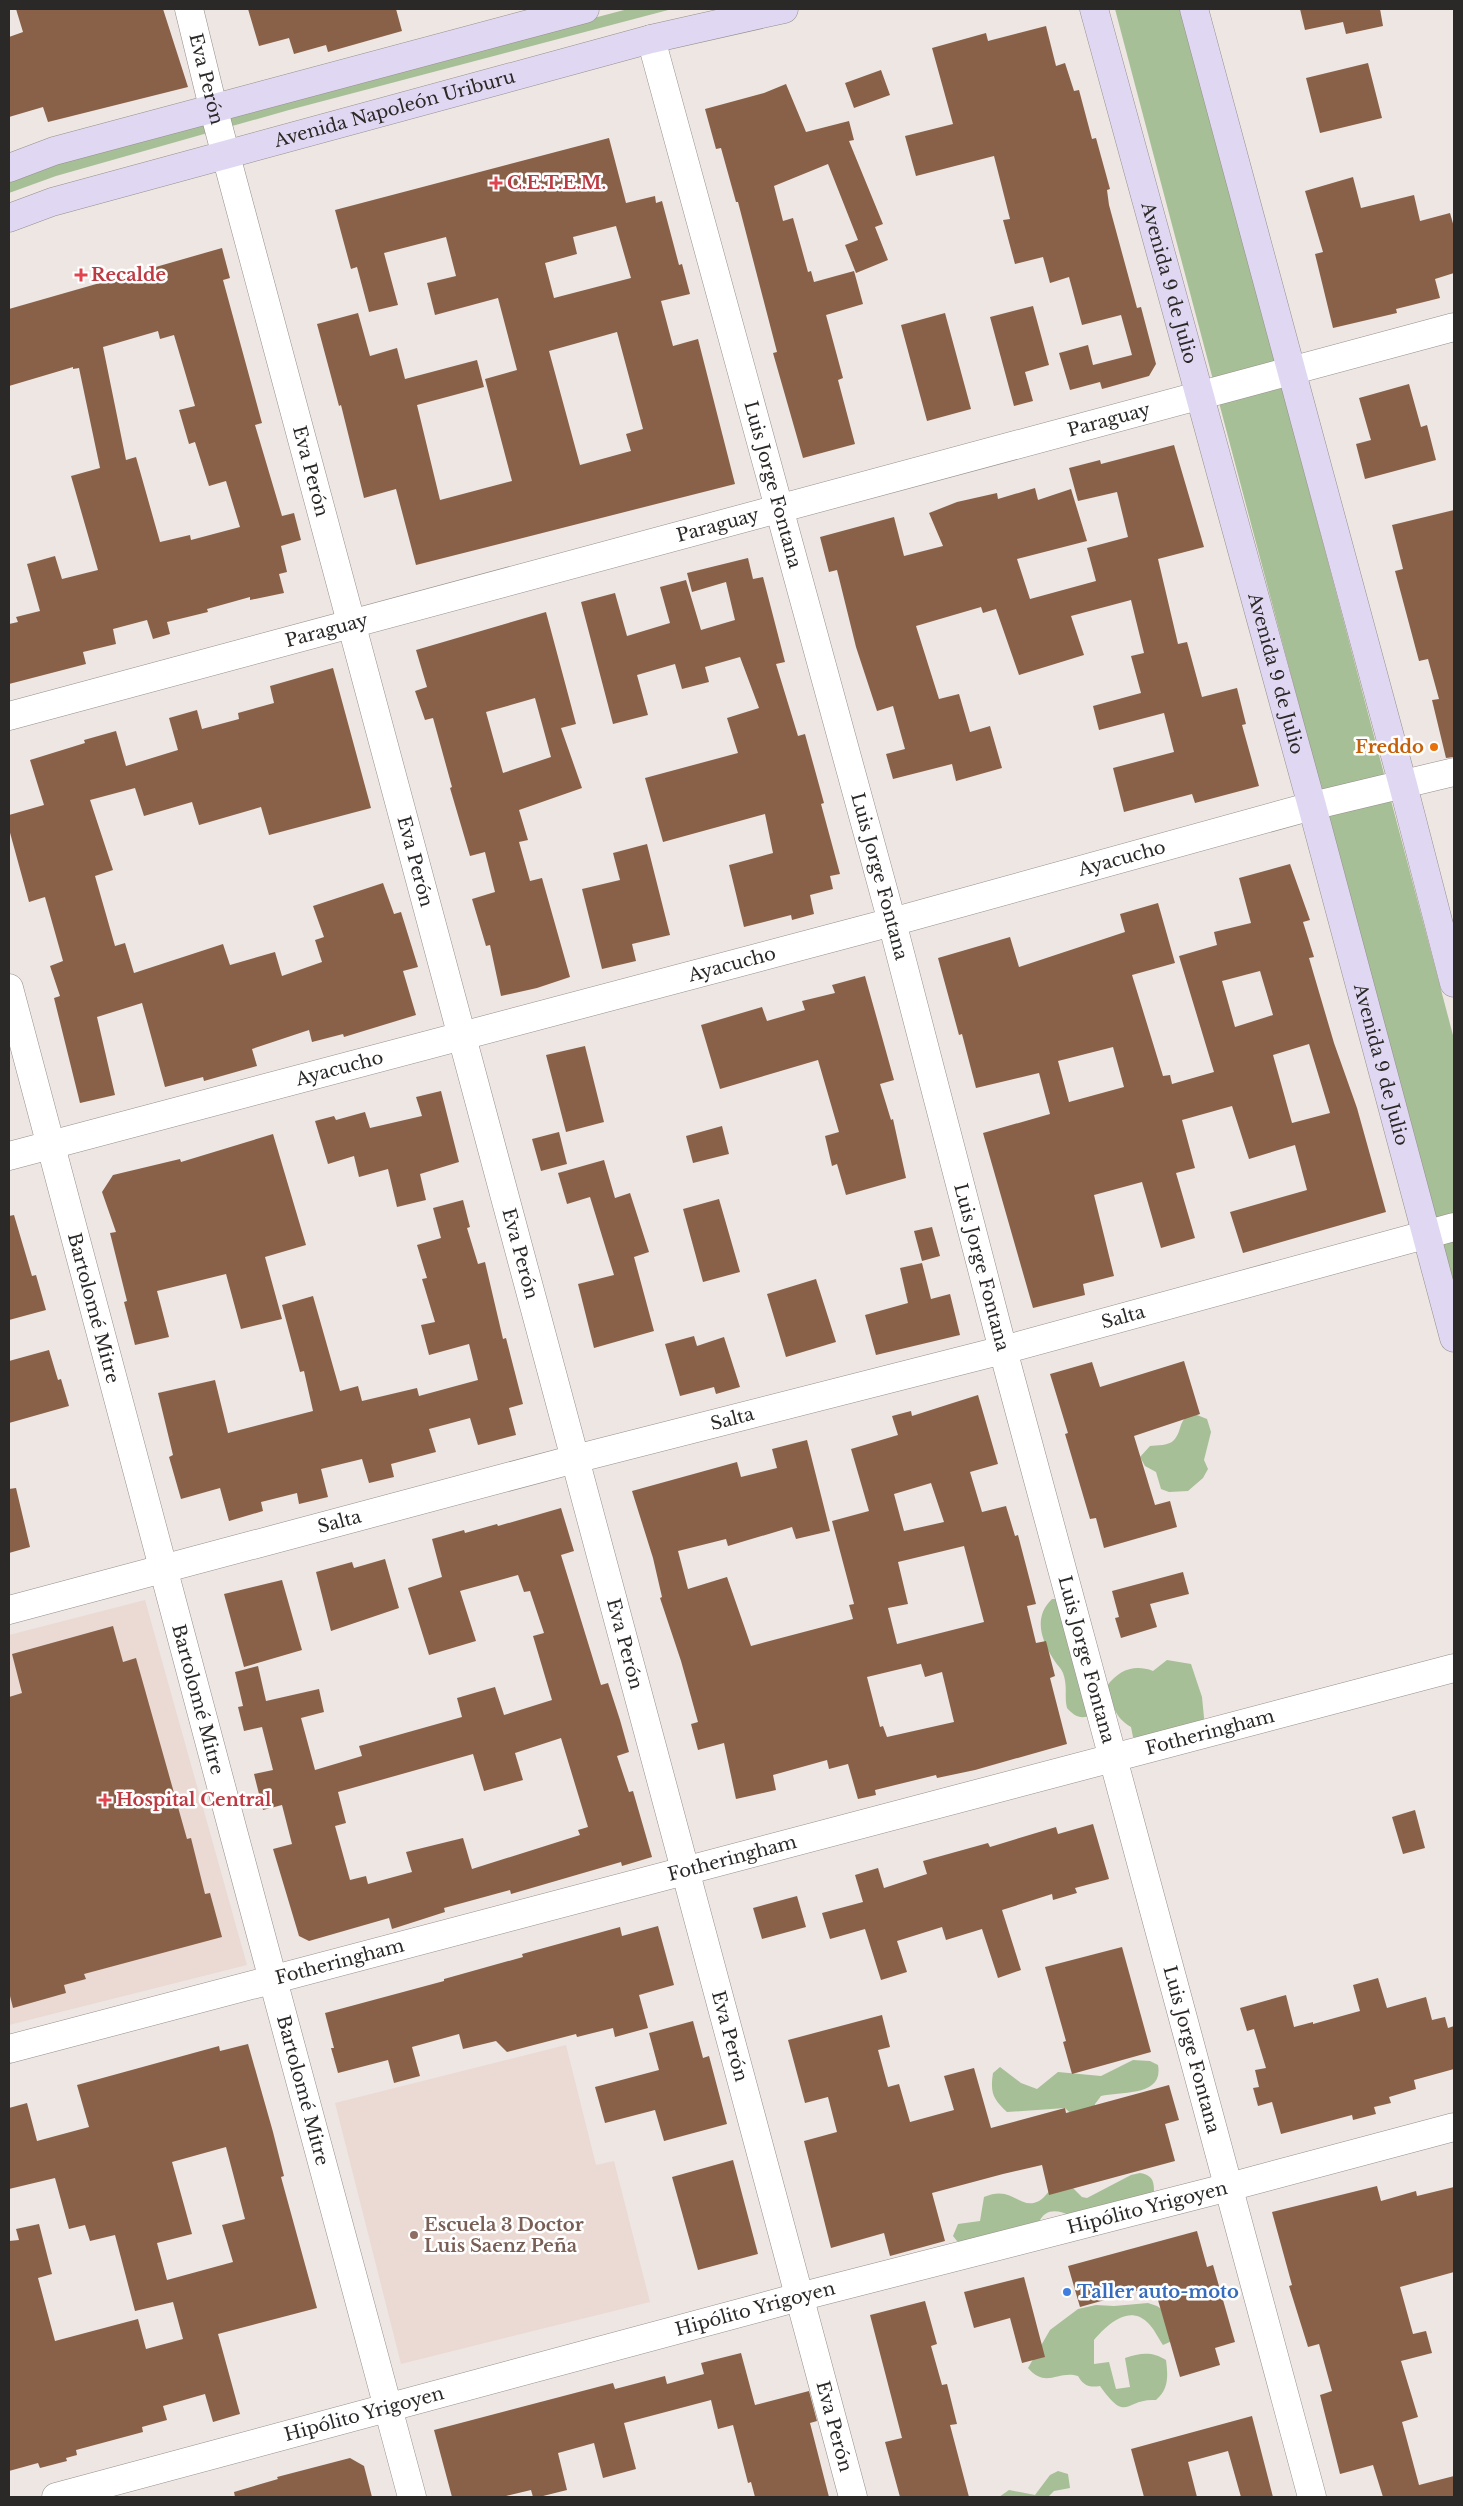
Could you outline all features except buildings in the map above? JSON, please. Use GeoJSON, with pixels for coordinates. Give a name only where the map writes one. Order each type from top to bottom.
{"type":"FeatureCollection","features":[{"type":"Feature","properties":{"kind":"main road"},"geometry":{"type":"LineString","coordinates":[[9,168],[54,151],[213,107],[585,9]]}},
{"type":"Feature","properties":{"kind":"main road","name":"Avenida Napoleón Uriburu"},"geometry":{"type":"LineString","coordinates":[[9,218],[52,202],[650,39],[784,9]]}},
{"type":"Feature","properties":{"kind":"main road","name":"Avenida 9 de Julio"},"geometry":{"type":"LineString","coordinates":[[1094,9],[1312,806],[1454,1338]]}},
{"type":"Feature","properties":{"kind":"main road"},"geometry":{"type":"LineString","coordinates":[[1194,9],[1403,785],[1454,983]]}},
{"type":"Feature","properties":{"kind":"street","name":"Eva Perón"},"geometry":{"type":"LineString","coordinates":[[189,9],[213,107],[463,1034],[853,2497]]}},
{"type":"Feature","properties":{"kind":"street","name":"Luis Jorge Fontana"},"geometry":{"type":"LineString","coordinates":[[650,39],[892,922],[1003,1350],[1312,2497]]}},
{"type":"Feature","properties":{"kind":"street","name":"Paraguay"},"geometry":{"type":"LineString","coordinates":[[9,716],[352,622],[1454,328]]}},
{"type":"Feature","properties":{"kind":"street","name":"Ayacucho"},"geometry":{"type":"LineString","coordinates":[[9,1156],[463,1034],[892,922],[1312,806],[1454,772]]}},
{"type":"Feature","properties":{"kind":"street","name":"Bartolomé Mitre"},"geometry":{"type":"LineString","coordinates":[[9,988],[162,1570],[275,1980],[412,2497]]}},
{"type":"Feature","properties":{"kind":"street","name":"Salta"},"geometry":{"type":"LineString","coordinates":[[9,1610],[575,1459],[1003,1350],[1426,1233],[1454,1227]]}},
{"type":"Feature","properties":{"kind":"street","name":"Fotheringham"},"geometry":{"type":"LineString","coordinates":[[9,2050],[1454,1668]]}},
{"type":"Feature","properties":{"kind":"street","name":"Hipólito Yrigoyen"},"geometry":{"type":"LineString","coordinates":[[56,2497],[799,2297],[1229,2187],[1454,2127]]}},
{"type":"Feature","properties":{"kind":"shaded area","name":"Hospital Central"},"geometry":{"type":"Polygon","coordinates":[[[145,1600],[247,1965],[9,2025],[9,1635],[145,1600]]]}},
{"type":"Feature","properties":{"kind":"shaded area"},"geometry":{"type":"Polygon","coordinates":[[[566,2045],[596,2165],[614,2161],[650,2302],[401,2364],[335,2103],[566,2045]]]}},
{"type":"Feature","properties":{"kind":"green space"},"geometry":{"type":"Polygon","coordinates":[[[628,9],[672,9],[289,110],[56,176],[9,193],[9,179],[189,124],[628,9]]]}},
{"type":"Feature","properties":{"kind":"green space"},"geometry":{"type":"Polygon","coordinates":[[[1115,9],[1182,9],[1454,1039],[1454,1292],[1115,9]]]}},
{"type":"Feature","properties":{"kind":"green space"},"geometry":{"type":"Polygon","coordinates":[[[1192,1413],[1207,1419],[1211,1432],[1204,1460],[1208,1469],[1203,1478],[1188,1491],[1169,1492],[1161,1489],[1156,1472],[1145,1466],[1140,1457],[1150,1446],[1172,1442],[1177,1436],[1184,1419],[1192,1413]]]}},
{"type":"Feature","properties":{"kind":"green space"},"geometry":{"type":"Polygon","coordinates":[[[1052,1599],[1064,1599],[1091,1715],[1078,1716],[1067,1708],[1063,1673],[1049,1652],[1043,1637],[1041,1629],[1042,1613],[1052,1599]]]}},
{"type":"Feature","properties":{"kind":"green space"},"geometry":{"type":"Polygon","coordinates":[[[1167,1660],[1191,1664],[1202,1697],[1205,1728],[1141,1741],[1133,1737],[1131,1727],[1117,1715],[1107,1686],[1122,1672],[1133,1668],[1153,1671],[1167,1660]]]}},
{"type":"Feature","properties":{"kind":"green space"},"geometry":{"type":"Polygon","coordinates":[[[1133,2060],[1150,2061],[1158,2065],[1158,2075],[1154,2083],[1148,2088],[1139,2091],[1101,2096],[1095,2104],[1090,2132],[1065,2108],[1007,2112],[998,2103],[992,2091],[993,2073],[1000,2067],[1021,2083],[1037,2089],[1058,2072],[1101,2076],[1133,2060]]]}},
{"type":"Feature","properties":{"kind":"green space"},"geometry":{"type":"Polygon","coordinates":[[[1140,2173],[1149,2176],[1153,2183],[1154,2191],[1148,2197],[1085,2225],[1074,2218],[1055,2211],[1043,2216],[1039,2222],[970,2248],[957,2241],[953,2236],[958,2224],[980,2221],[984,2197],[1002,2194],[1009,2195],[1026,2203],[1032,2203],[1041,2200],[1055,2184],[1070,2185],[1082,2197],[1087,2198],[1131,2175],[1140,2173]]]}},
{"type":"Feature","properties":{"kind":"green space"},"geometry":{"type":"Polygon","coordinates":[[[1148,2303],[1157,2306],[1172,2316],[1172,2341],[1163,2345],[1147,2322],[1140,2317],[1125,2316],[1111,2323],[1094,2340],[1094,2364],[1109,2362],[1116,2389],[1130,2387],[1125,2358],[1146,2354],[1161,2357],[1166,2360],[1167,2382],[1156,2400],[1146,2400],[1122,2407],[1109,2398],[1100,2386],[1093,2387],[1087,2385],[1078,2376],[1064,2375],[1046,2378],[1034,2374],[1028,2368],[1050,2330],[1078,2309],[1096,2305],[1114,2306],[1148,2303]]]}},
{"type":"Feature","properties":{"kind":"green space"},"geometry":{"type":"Polygon","coordinates":[[[1058,2471],[1068,2474],[1070,2488],[1054,2491],[1048,2497],[999,2497],[1009,2490],[1035,2495],[1050,2475],[1058,2471]]]}},
{"type":"Feature","properties":{"kind":"place","name":"C.E.T.E.M."},"geometry":{"type":"Point","coordinates":[496,183]}},
{"type":"Feature","properties":{"kind":"place","name":"Recalde"},"geometry":{"type":"Point","coordinates":[81,275]}},
{"type":"Feature","properties":{"kind":"place","name":"Freddo"},"geometry":{"type":"Point","coordinates":[1434,747]}},
{"type":"Feature","properties":{"kind":"place","name":"Hospital Central"},"geometry":{"type":"Point","coordinates":[105,1800]}},
{"type":"Feature","properties":{"kind":"place","name":"Escuela 3 Doctor Luis Saenz Peña"},"geometry":{"type":"Point","coordinates":[414,2235]}},
{"type":"Feature","properties":{"kind":"place","name":"Taller auto-moto"},"geometry":{"type":"Point","coordinates":[1067,2292]}}]}
